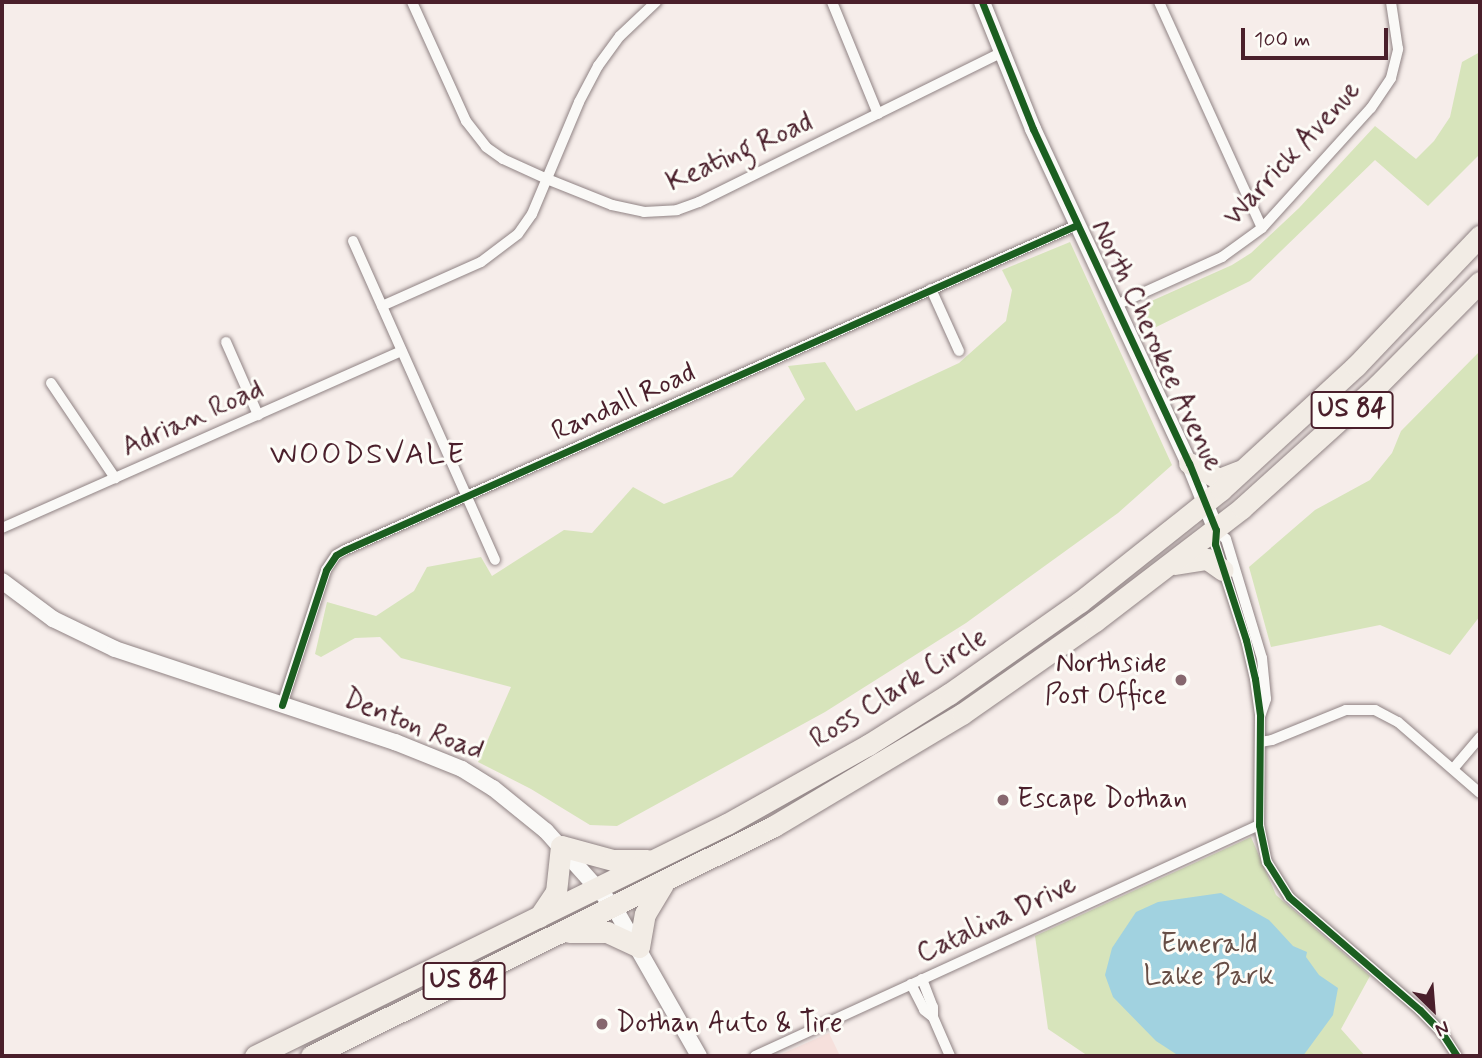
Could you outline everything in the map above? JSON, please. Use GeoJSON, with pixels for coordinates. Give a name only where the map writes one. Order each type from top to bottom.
{"type":"FeatureCollection","features":[{"type":"Feature","properties":{"kind":"highway","name":"Ross Clark Circle"},"geometry":{"type":"LineString","coordinates":[[256,1056],[727,824],[813,776],[948,694],[1080,602],[1246,469],[1327,393],[1480,236]]}},
{"type":"Feature","properties":{"kind":"highway"},"geometry":{"type":"LineString","coordinates":[[1441,278],[1480,259]]}},
{"type":"Feature","properties":{"kind":"highway","name":"Ross Clark Circle"},"geometry":{"type":"LineString","coordinates":[[311,1056],[726,851],[825,798],[962,714],[1048,656],[1216,530],[1347,415],[1480,282]]}},
{"type":"Feature","properties":{"kind":"highway"},"geometry":{"type":"LineString","coordinates":[[1327,393],[1347,415]]}},
{"type":"Feature","properties":{"kind":"highway"},"geometry":{"type":"LineString","coordinates":[[1189,463],[1219,479],[1246,469]]}},
{"type":"Feature","properties":{"kind":"highway"},"geometry":{"type":"LineString","coordinates":[[1166,567],[1192,559],[1207,559],[1223,570]]}},
{"type":"Feature","properties":{"kind":"highway"},"geometry":{"type":"LineString","coordinates":[[948,694],[962,714]]}},
{"type":"Feature","properties":{"kind":"highway"},"geometry":{"type":"LineString","coordinates":[[813,776],[825,798]]}},
{"type":"Feature","properties":{"kind":"highway"},"geometry":{"type":"LineString","coordinates":[[726,851],[722,842],[727,824]]}},
{"type":"Feature","properties":{"kind":"highway"},"geometry":{"type":"LineString","coordinates":[[539,918],[556,892],[561,846],[613,860],[656,859]]}},
{"type":"Feature","properties":{"kind":"highway"},"geometry":{"type":"LineString","coordinates":[[563,932],[607,932],[639,947],[645,914],[663,883]]}},
{"type":"Feature","properties":{"kind":"highway"},"geometry":{"type":"LineString","coordinates":[[338,1016],[340,1042]]}},
{"type":"Feature","properties":{"kind":"street","name":"Keating Road"},"geometry":{"type":"LineString","coordinates":[[412,2],[472,131],[494,153],[547,179],[622,209],[655,213],[677,210],[1002,52]]}},
{"type":"Feature","properties":{"kind":"street"},"geometry":{"type":"LineString","coordinates":[[382,306],[500,250],[525,224],[579,102],[598,66],[620,36],[656,2]]}},
{"type":"Feature","properties":{"kind":"street"},"geometry":{"type":"LineString","coordinates":[[832,2],[878,114]]}},
{"type":"Feature","properties":{"kind":"street","name":"North Cherokee Avenue"},"geometry":{"type":"LineString","coordinates":[[982,2],[1077,225],[1189,463],[1216,530],[1226,539],[1262,658],[1266,699],[1260,716]]}},
{"type":"Feature","properties":{"kind":"street"},"geometry":{"type":"LineString","coordinates":[[1159,2],[1262,228]]}},
{"type":"Feature","properties":{"kind":"street","name":"Warrick Avenue"},"geometry":{"type":"LineString","coordinates":[[1114,306],[1229,253],[1262,228],[1371,108],[1391,78],[1398,49],[1391,2]]}},
{"type":"Feature","properties":{"kind":"street","name":"Randall Road"},"geometry":{"type":"LineString","coordinates":[[282,705],[326,569],[336,555],[1077,225]]}},
{"type":"Feature","properties":{"kind":"street"},"geometry":{"type":"LineString","coordinates":[[353,241],[495,560]]}},
{"type":"Feature","properties":{"kind":"street"},"geometry":{"type":"LineString","coordinates":[[931,289],[960,351]]}},
{"type":"Feature","properties":{"kind":"street"},"geometry":{"type":"LineString","coordinates":[[226,342],[258,415]]}},
{"type":"Feature","properties":{"kind":"street","name":"Adrian Road"},"geometry":{"type":"LineString","coordinates":[[2,528],[402,351]]}},
{"type":"Feature","properties":{"kind":"street"},"geometry":{"type":"LineString","coordinates":[[51,383],[115,478]]}},
{"type":"Feature","properties":{"kind":"street","name":"North Cherokee Avenue"},"geometry":{"type":"LineString","coordinates":[[1216,530],[1214,544],[1251,659],[1260,716],[1259,825],[1267,862],[1289,897],[1420,1010],[1442,1033],[1457,1056]]}},
{"type":"Feature","properties":{"kind":"street","name":"Denton Road"},"geometry":{"type":"LineString","coordinates":[[2,581],[53,619],[115,649],[395,742],[462,769],[515,805],[561,846],[614,907],[699,1056]]}},
{"type":"Feature","properties":{"kind":"street"},"geometry":{"type":"LineString","coordinates":[[1260,742],[1272,740],[1346,710],[1375,710],[1398,722],[1480,793]]}},
{"type":"Feature","properties":{"kind":"street"},"geometry":{"type":"LineString","coordinates":[[1453,769],[1480,737]]}},
{"type":"Feature","properties":{"kind":"street","name":"Catalina Drive"},"geometry":{"type":"LineString","coordinates":[[755,1056],[1259,825]]}},
{"type":"Feature","properties":{"kind":"street"},"geometry":{"type":"LineString","coordinates":[[922,979],[933,1007],[933,1017],[950,1056]]}},
{"type":"Feature","properties":{"kind":"street"},"geometry":{"type":"LineString","coordinates":[[911,985],[924,1010],[933,1017]]}},
{"type":"Feature","properties":{"kind":"shaded area"},"geometry":{"type":"Polygon","coordinates":[[[829,1033],[840,1056],[777,1056],[829,1033]]]}},
{"type":"Feature","properties":{"kind":"green space"},"geometry":{"type":"Polygon","coordinates":[[[1480,52],[1480,154],[1428,206],[1375,160],[1250,281],[1148,331],[1138,307],[1232,265],[1251,253],[1299,208],[1375,126],[1416,159],[1434,141],[1450,117],[1462,62],[1480,52]]]}},
{"type":"Feature","properties":{"kind":"green space"},"geometry":{"type":"Polygon","coordinates":[[[1070,242],[1172,465],[1118,513],[966,623],[825,712],[617,826],[590,825],[531,789],[478,762],[511,687],[401,658],[380,637],[355,638],[321,657],[315,654],[327,602],[376,616],[414,591],[427,567],[481,557],[492,576],[564,530],[592,533],[633,487],[664,504],[732,477],[805,399],[788,366],[825,362],[856,411],[959,363],[1006,321],[1012,290],[1002,270],[1070,242]]]}},
{"type":"Feature","properties":{"kind":"green space"},"geometry":{"type":"Polygon","coordinates":[[[1480,351],[1480,616],[1450,655],[1380,625],[1271,647],[1249,567],[1315,510],[1370,480],[1392,453],[1401,431],[1480,351]]]}},
{"type":"Feature","properties":{"kind":"green space","name":"Emerald Lake Park"},"geometry":{"type":"Polygon","coordinates":[[[1251,837],[1276,895],[1370,976],[1341,1029],[1365,1056],[1088,1056],[1048,1029],[1035,936],[1251,837]]]}},
{"type":"Feature","properties":{"kind":"water"},"geometry":{"type":"Polygon","coordinates":[[[1221,893],[1269,920],[1293,946],[1307,952],[1306,957],[1319,975],[1338,988],[1333,1015],[1303,1056],[1179,1056],[1156,1041],[1113,997],[1105,975],[1112,948],[1136,912],[1158,902],[1221,893]]]}},
{"type":"Feature","properties":{"kind":"cycle path"},"geometry":{"type":"LineString","coordinates":[[982,2],[1033,129],[1189,463],[1216,530],[1215,544],[1246,640],[1255,679],[1260,716],[1259,825],[1267,862],[1289,897],[1420,1010],[1442,1033],[1457,1056]]}},
{"type":"Feature","properties":{"kind":"cycle path"},"geometry":{"type":"LineString","coordinates":[[282,705],[326,570],[336,555],[1077,225]]}},
{"type":"Feature","properties":{"kind":"place","name":"Northside Post Office"},"geometry":{"type":"Point","coordinates":[1181,680]}},
{"type":"Feature","properties":{"kind":"place","name":"Escape Dothan"},"geometry":{"type":"Point","coordinates":[1003,800]}},
{"type":"Feature","properties":{"kind":"place","name":"Dothan Auto & Tire"},"geometry":{"type":"Point","coordinates":[602,1024]}},
{"type":"Feature","properties":{"kind":"district","name":"WOODSVALE"},"geometry":{"type":"Point","coordinates":[368,455]}}]}
